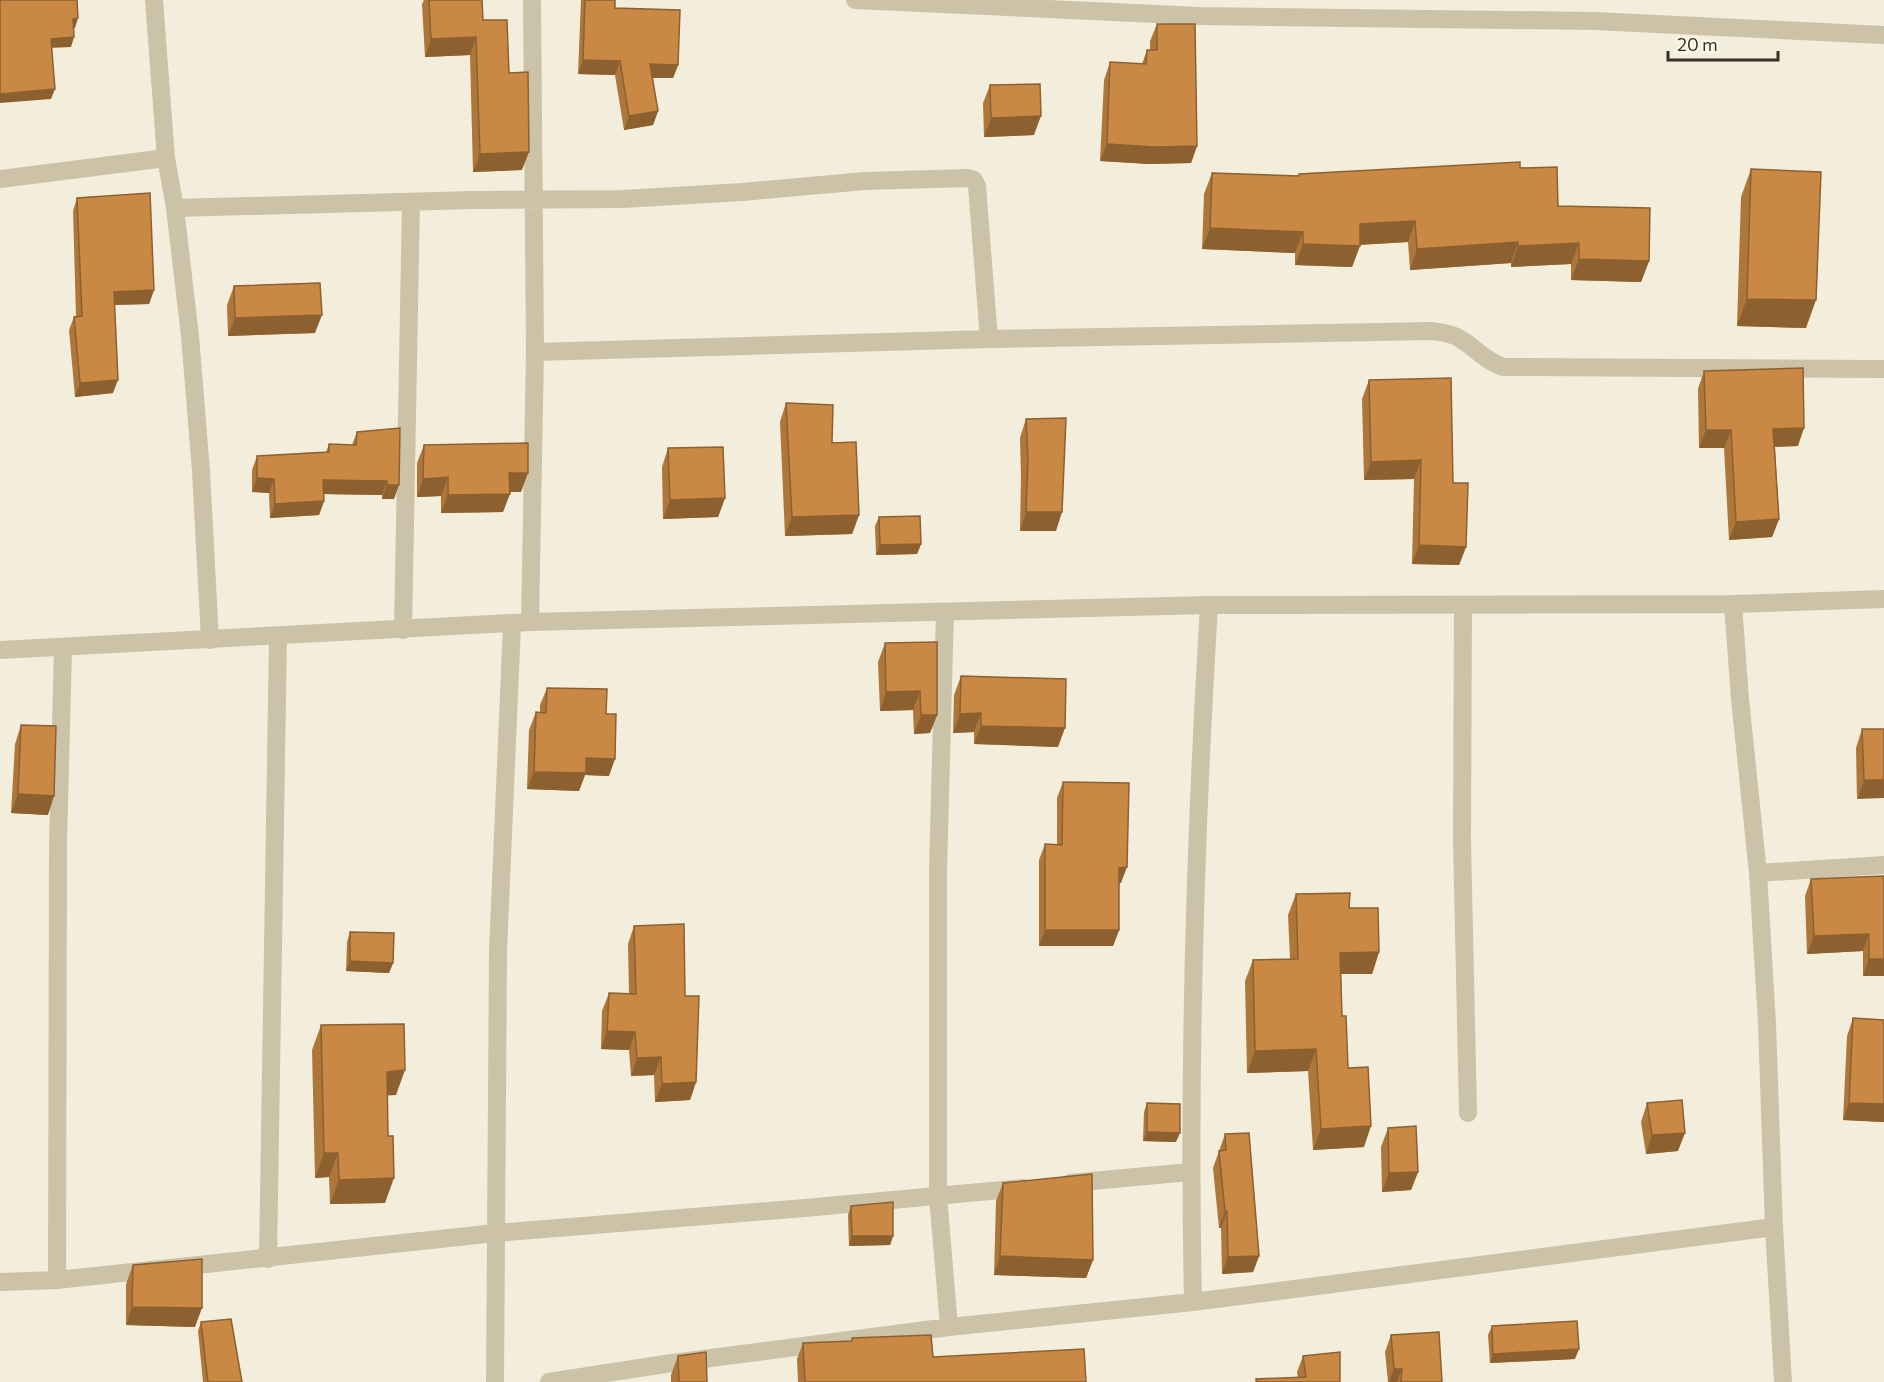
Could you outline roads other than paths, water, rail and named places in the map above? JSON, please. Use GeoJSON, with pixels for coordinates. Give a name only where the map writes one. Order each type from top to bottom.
{"type":"FeatureCollection","features":[{"type":"Feature","properties":{"kind":"street"},"geometry":{"type":"LineString","coordinates":[[154,0],[166,158],[175,208],[190,336],[201,471],[210,640]]}},
{"type":"Feature","properties":{"kind":"street"},"geometry":{"type":"LineString","coordinates":[[530,622],[535,352],[532,0]]}},
{"type":"Feature","properties":{"kind":"street"},"geometry":{"type":"LineString","coordinates":[[855,0],[1594,21],[1884,35]]}},
{"type":"Feature","properties":{"kind":"street"},"geometry":{"type":"LineString","coordinates":[[0,179],[166,158]]}},
{"type":"Feature","properties":{"kind":"street"},"geometry":{"type":"LineString","coordinates":[[175,208],[623,199],[742,192],[866,181],[968,178],[974,180],[976,186],[989,339]]}},
{"type":"Feature","properties":{"kind":"street"},"geometry":{"type":"LineString","coordinates":[[403,630],[411,202]]}},
{"type":"Feature","properties":{"kind":"street"},"geometry":{"type":"LineString","coordinates":[[535,352],[989,339],[1432,331],[1457,337],[1481,356],[1503,367],[1884,369]]}},
{"type":"Feature","properties":{"kind":"street"},"geometry":{"type":"LineString","coordinates":[[0,651],[512,625],[530,622],[1209,605],[1733,604],[1884,599]]}},
{"type":"Feature","properties":{"kind":"street"},"geometry":{"type":"LineString","coordinates":[[1733,604],[1740,699],[1758,873],[1783,1382]]}},
{"type":"Feature","properties":{"kind":"street"},"geometry":{"type":"LineString","coordinates":[[1193,1302],[1190,1172],[1192,1020],[1209,605]]}},
{"type":"Feature","properties":{"kind":"street"},"geometry":{"type":"LineString","coordinates":[[1463,605],[1462,840],[1468,1113]]}},
{"type":"Feature","properties":{"kind":"street"},"geometry":{"type":"LineString","coordinates":[[945,612],[938,870],[938,1196],[949,1327]]}},
{"type":"Feature","properties":{"kind":"street"},"geometry":{"type":"LineString","coordinates":[[495,1382],[498,951],[512,625]]}},
{"type":"Feature","properties":{"kind":"street"},"geometry":{"type":"LineString","coordinates":[[268,1259],[278,636]]}},
{"type":"Feature","properties":{"kind":"street"},"geometry":{"type":"LineString","coordinates":[[57,1280],[58,845],[63,647]]}},
{"type":"Feature","properties":{"kind":"street"},"geometry":{"type":"LineString","coordinates":[[1758,873],[1884,865]]}},
{"type":"Feature","properties":{"kind":"street"},"geometry":{"type":"LineString","coordinates":[[0,1282],[57,1280],[496,1233],[938,1196],[1190,1172]]}},
{"type":"Feature","properties":{"kind":"street"},"geometry":{"type":"LineString","coordinates":[[549,1382],[949,1327],[1193,1302],[1774,1227]]}}]}
